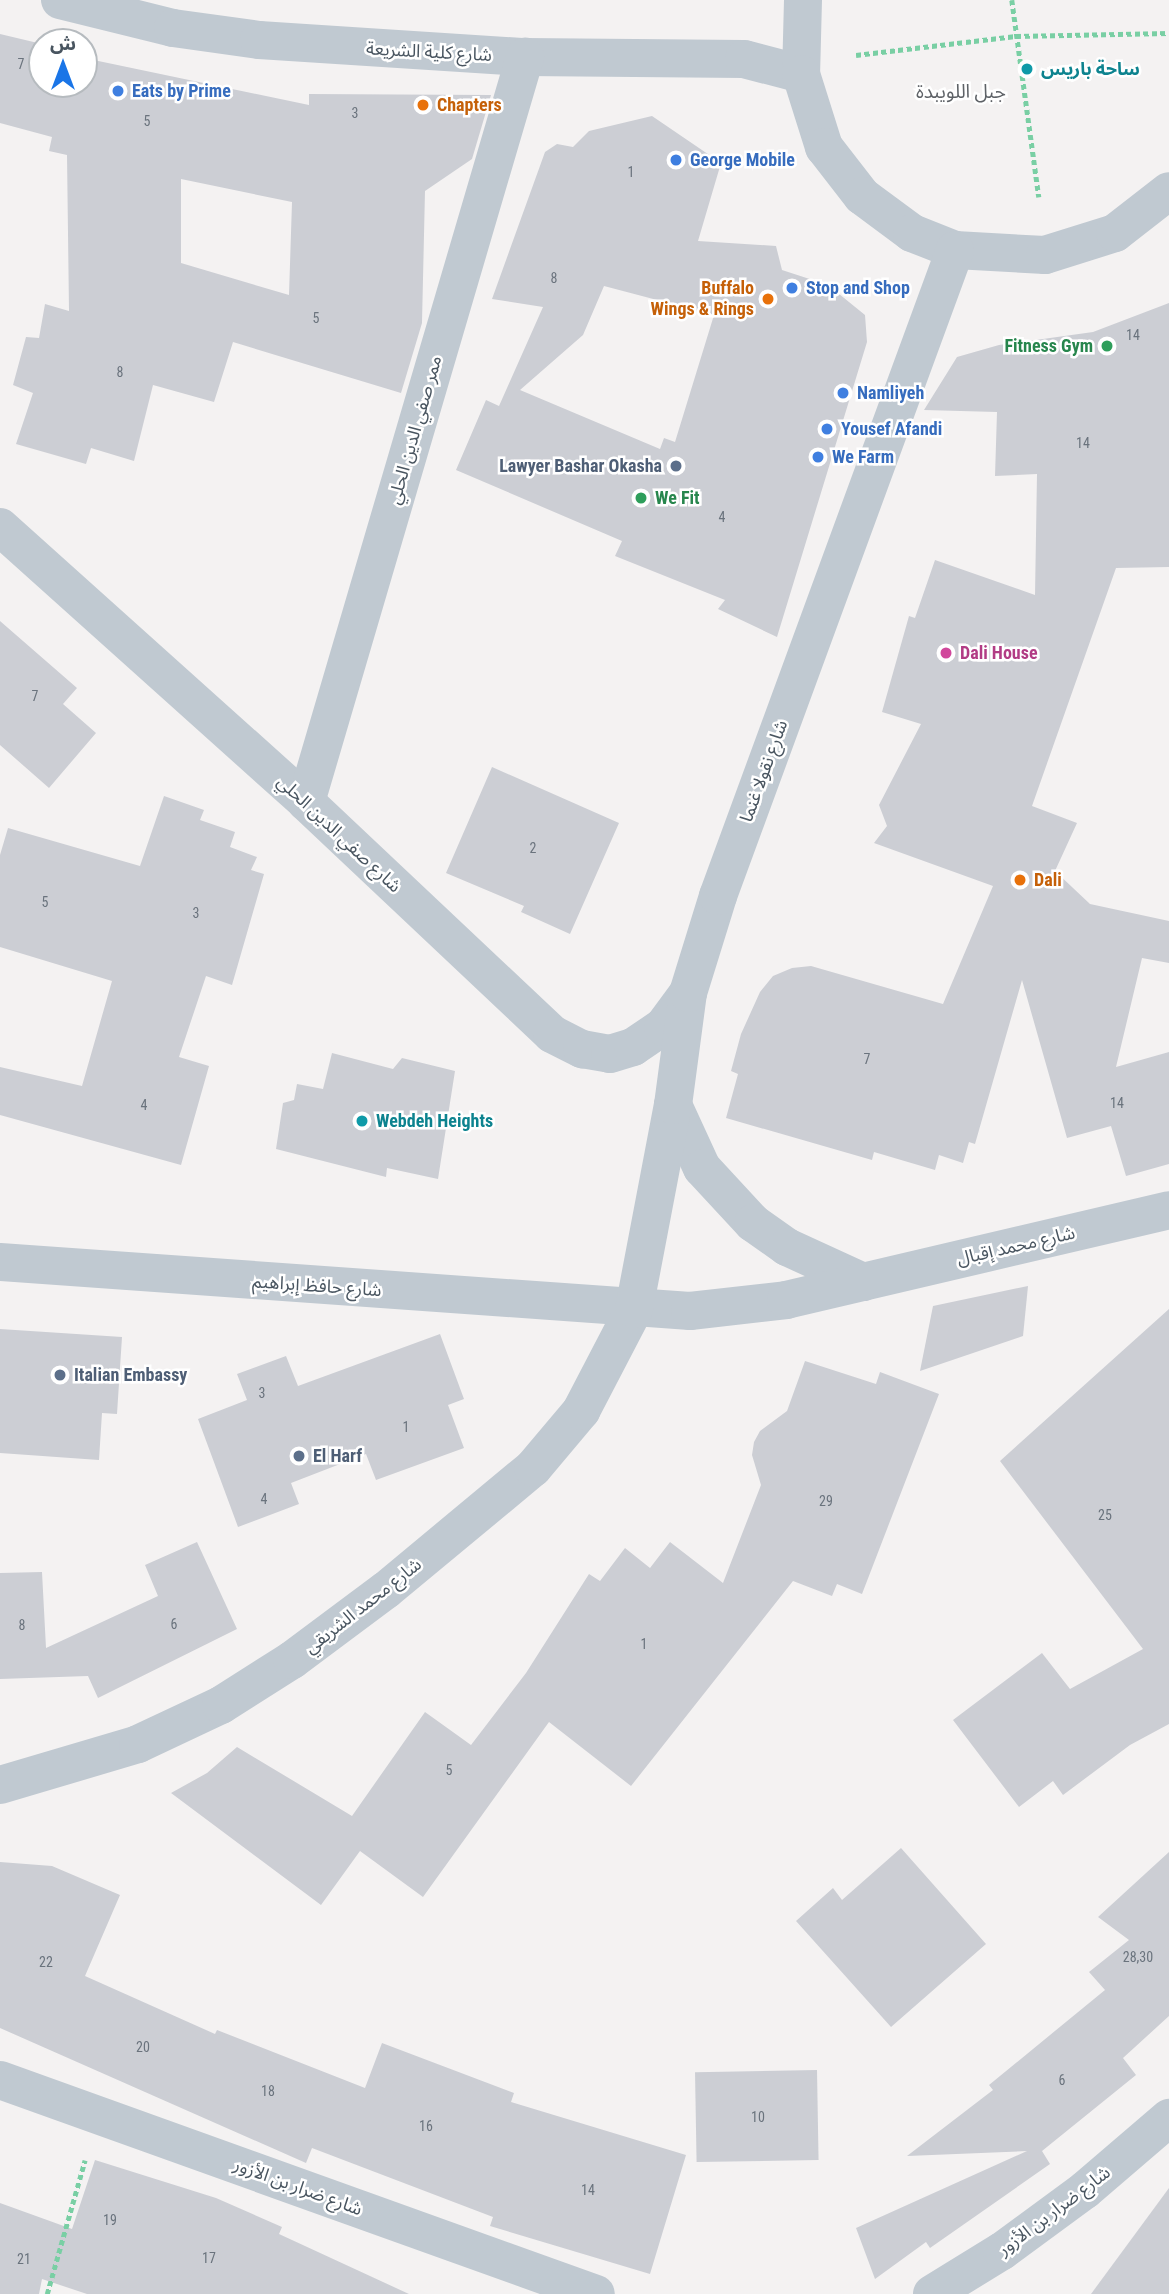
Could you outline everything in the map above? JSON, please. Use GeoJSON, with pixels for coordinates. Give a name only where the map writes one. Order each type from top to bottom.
{"type":"FeatureCollection","features":[{"type":"Feature","properties":{"kind":"street","name":"شارع كلية الشريعة"},"geometry":{"type":"LineString","coordinates":[[60,0],[173,28],[259,40],[524,57],[744,59],[801,74]]}},
{"type":"Feature","properties":{"kind":"street"},"geometry":{"type":"LineString","coordinates":[[803,0],[801,74],[824,147],[862,196],[912,233],[955,250],[1045,255],[1115,233],[1169,191]]}},
{"type":"Feature","properties":{"kind":"street","name":"ممر صفي الدين الحلي"},"geometry":{"type":"LineString","coordinates":[[306,802],[524,57]]}},
{"type":"Feature","properties":{"kind":"street","name":"شارع نقولا غنما"},"geometry":{"type":"LineString","coordinates":[[634,1308],[673,1105],[688,993],[766,722],[955,250]]}},
{"type":"Feature","properties":{"kind":"street","name":"شارع صفي الدين الحلي"},"geometry":{"type":"LineString","coordinates":[[0,527],[306,802],[552,1034],[582,1049],[610,1054],[633,1047],[663,1027],[688,993]]}},
{"type":"Feature","properties":{"kind":"street"},"geometry":{"type":"LineString","coordinates":[[673,1105],[702,1168],[753,1223],[787,1247],[863,1282]]}},
{"type":"Feature","properties":{"kind":"street","name":"شارع محمد إقبال"},"geometry":{"type":"LineString","coordinates":[[634,1308],[727,1308],[786,1300],[1169,1210]]}},
{"type":"Feature","properties":{"kind":"street","name":"شارع حافظ إبراهيم"},"geometry":{"type":"LineString","coordinates":[[0,1262],[634,1308]]}},
{"type":"Feature","properties":{"kind":"street","name":"شارع محمد الشريقي"},"geometry":{"type":"LineString","coordinates":[[0,1785],[96,1760],[221,1705],[292,1660],[386,1590],[533,1468],[581,1410],[634,1308]]}},
{"type":"Feature","properties":{"kind":"street","name":"شارع ضرار بن الأزور"},"geometry":{"type":"LineString","coordinates":[[0,2080],[596,2294]]}},
{"type":"Feature","properties":{"kind":"street","name":"شارع ضرار بن الأزور"},"geometry":{"type":"LineString","coordinates":[[932,2294],[1002,2251],[1085,2190],[1169,2118]]}},
{"type":"Feature","properties":{"kind":"path"},"geometry":{"type":"LineString","coordinates":[[1012,0],[1039,197]]}},
{"type":"Feature","properties":{"kind":"path"},"geometry":{"type":"LineString","coordinates":[[856,55],[1016,36],[1169,33]]}},
{"type":"Feature","properties":{"kind":"path"},"geometry":{"type":"LineString","coordinates":[[47,2294],[99,2115]]}},
{"type":"Feature","properties":{"kind":"building"},"geometry":{"type":"Polygon","coordinates":[[[0,34],[28,41],[28,98],[98,98],[98,61],[309,105],[309,94],[491,95],[472,159],[425,191],[422,323],[401,393],[233,342],[214,402],[153,385],[134,461],[91,448],[86,464],[16,444],[33,393],[13,385],[26,337],[39,338],[45,304],[69,311],[67,155],[49,151],[52,137],[0,123],[0,34]],[[181,179],[181,263],[289,295],[292,202],[181,179]]]}},
{"type":"Feature","properties":{"kind":"building"},"geometry":{"type":"Polygon","coordinates":[[[652,116],[721,163],[698,241],[776,246],[782,270],[828,285],[865,315],[867,342],[777,637],[718,609],[725,600],[615,556],[622,541],[456,470],[486,400],[499,406],[543,307],[492,299],[545,152],[557,144],[573,147],[589,131],[652,116]],[[604,286],[583,335],[520,390],[660,449],[664,438],[675,442],[714,315],[604,286]]]}},
{"type":"Feature","properties":{"kind":"building"},"geometry":{"type":"Polygon","coordinates":[[[1169,303],[1169,567],[1116,568],[1032,806],[1077,823],[1055,871],[1090,904],[1169,921],[1169,963],[1142,958],[1116,1067],[1169,1052],[1169,1164],[1126,1176],[1111,1126],[1067,1138],[1022,980],[975,1144],[969,1142],[963,1163],[939,1155],[935,1170],[874,1152],[872,1160],[726,1118],[738,1074],[731,1071],[741,1034],[760,992],[773,976],[792,968],[811,966],[943,1004],[993,886],[874,843],[887,826],[879,805],[921,724],[882,712],[909,616],[915,618],[935,560],[1035,595],[1037,474],[995,476],[997,412],[924,410],[957,357],[999,345],[1093,332],[1169,303]]]}},
{"type":"Feature","properties":{"kind":"building"},"geometry":{"type":"Polygon","coordinates":[[[0,621],[77,688],[63,704],[96,733],[49,788],[0,745],[0,621]]]}},
{"type":"Feature","properties":{"kind":"building"},"geometry":{"type":"Polygon","coordinates":[[[492,767],[619,823],[570,934],[521,912],[524,906],[446,873],[492,767]]]}},
{"type":"Feature","properties":{"kind":"building"},"geometry":{"type":"Polygon","coordinates":[[[164,796],[204,810],[200,820],[235,832],[230,847],[257,857],[251,870],[264,874],[232,985],[206,976],[179,1057],[209,1066],[181,1165],[0,1115],[0,1067],[82,1086],[112,981],[0,947],[0,855],[8,828],[140,866],[164,796]]]}},
{"type":"Feature","properties":{"kind":"building","name":"Webdeh Heights"},"geometry":{"type":"Polygon","coordinates":[[[332,1053],[393,1069],[402,1058],[455,1071],[438,1179],[387,1168],[386,1177],[276,1149],[283,1103],[294,1100],[297,1084],[323,1089],[332,1053]]]}},
{"type":"Feature","properties":{"kind":"building"},"geometry":{"type":"Polygon","coordinates":[[[1028,1286],[1023,1336],[920,1371],[933,1306],[1028,1286]]]}},
{"type":"Feature","properties":{"kind":"building"},"geometry":{"type":"Polygon","coordinates":[[[1169,1309],[1169,1724],[1130,1745],[1063,1795],[1053,1781],[1019,1807],[953,1720],[1042,1653],[1070,1689],[1143,1649],[1000,1461],[1169,1309]]]}},
{"type":"Feature","properties":{"kind":"building","name":"Italian Embassy"},"geometry":{"type":"Polygon","coordinates":[[[0,1329],[122,1337],[117,1414],[102,1413],[99,1460],[0,1453],[0,1329]]]}},
{"type":"Feature","properties":{"kind":"building"},"geometry":{"type":"Polygon","coordinates":[[[440,1334],[464,1399],[448,1405],[464,1448],[376,1480],[366,1454],[291,1483],[299,1504],[238,1527],[198,1419],[247,1400],[237,1374],[286,1356],[298,1386],[440,1334]]]}},
{"type":"Feature","properties":{"kind":"building"},"geometry":{"type":"Polygon","coordinates":[[[805,1361],[876,1384],[880,1372],[939,1394],[862,1594],[837,1584],[832,1596],[793,1581],[631,1786],[549,1722],[423,1897],[360,1851],[321,1905],[171,1793],[207,1773],[237,1747],[352,1816],[425,1712],[471,1745],[526,1673],[589,1574],[600,1581],[625,1548],[650,1568],[670,1542],[723,1583],[761,1485],[752,1455],[754,1442],[760,1431],[787,1411],[805,1361]]]}},
{"type":"Feature","properties":{"kind":"building"},"geometry":{"type":"Polygon","coordinates":[[[197,1542],[237,1629],[98,1698],[88,1676],[0,1679],[0,1573],[42,1572],[46,1648],[158,1596],[145,1565],[197,1542]]]}},
{"type":"Feature","properties":{"kind":"building"},"geometry":{"type":"Polygon","coordinates":[[[901,1848],[986,1944],[891,2027],[796,1921],[833,1888],[842,1900],[901,1848]]]}},
{"type":"Feature","properties":{"kind":"building"},"geometry":{"type":"Polygon","coordinates":[[[1169,1852],[1169,2016],[1123,2058],[1136,2075],[1042,2151],[1050,2164],[930,2248],[926,2242],[875,2279],[856,2228],[1027,2151],[907,2156],[993,2090],[989,2085],[1105,1990],[1089,1972],[1129,1940],[1098,1917],[1169,1852]]]}},
{"type":"Feature","properties":{"kind":"building"},"geometry":{"type":"Polygon","coordinates":[[[0,1862],[52,1866],[120,1895],[85,1976],[215,2034],[217,2030],[365,2088],[382,2043],[514,2093],[511,2102],[686,2155],[650,2274],[490,2226],[493,2217],[312,2148],[306,2163],[0,2028],[0,1862]]]}},
{"type":"Feature","properties":{"kind":"building"},"geometry":{"type":"Polygon","coordinates":[[[817,2070],[819,2160],[697,2162],[695,2072],[817,2070]]]}},
{"type":"Feature","properties":{"kind":"building"},"geometry":{"type":"Polygon","coordinates":[[[95,2160],[216,2198],[282,2227],[279,2234],[409,2294],[87,2294],[42,2279],[39,2294],[0,2294],[0,2203],[72,2229],[95,2160]]]}},
{"type":"Feature","properties":{"kind":"building"},"geometry":{"type":"Polygon","coordinates":[[[1169,2188],[1169,2294],[1091,2294],[1169,2188]]]}},
{"type":"Feature","properties":{"kind":"place","name":"ساحة باريس"},"geometry":{"type":"Point","coordinates":[1027,69]}},
{"type":"Feature","properties":{"kind":"place","name":"Eats by Prime"},"geometry":{"type":"Point","coordinates":[118,91]}},
{"type":"Feature","properties":{"kind":"place","name":"Chapters"},"geometry":{"type":"Point","coordinates":[423,105]}},
{"type":"Feature","properties":{"kind":"place","name":"George Mobile"},"geometry":{"type":"Point","coordinates":[676,160]}},
{"type":"Feature","properties":{"kind":"place","name":"Stop and Shop"},"geometry":{"type":"Point","coordinates":[792,288]}},
{"type":"Feature","properties":{"kind":"place","name":"Buffalo Wings & Rings"},"geometry":{"type":"Point","coordinates":[768,299]}},
{"type":"Feature","properties":{"kind":"place","name":"Fitness Gym"},"geometry":{"type":"Point","coordinates":[1107,346]}},
{"type":"Feature","properties":{"kind":"place","name":"Namliyeh"},"geometry":{"type":"Point","coordinates":[843,393]}},
{"type":"Feature","properties":{"kind":"place","name":"Yousef Afandi"},"geometry":{"type":"Point","coordinates":[827,429]}},
{"type":"Feature","properties":{"kind":"place","name":"We Farm"},"geometry":{"type":"Point","coordinates":[818,457]}},
{"type":"Feature","properties":{"kind":"place","name":"Lawyer Bashar Okasha"},"geometry":{"type":"Point","coordinates":[676,466]}},
{"type":"Feature","properties":{"kind":"place","name":"We Fit"},"geometry":{"type":"Point","coordinates":[641,498]}},
{"type":"Feature","properties":{"kind":"place","name":"Dali House"},"geometry":{"type":"Point","coordinates":[946,653]}},
{"type":"Feature","properties":{"kind":"place","name":"Dali"},"geometry":{"type":"Point","coordinates":[1020,880]}},
{"type":"Feature","properties":{"kind":"place","name":"Webdeh Heights"},"geometry":{"type":"Point","coordinates":[362,1121]}},
{"type":"Feature","properties":{"kind":"place","name":"Italian Embassy"},"geometry":{"type":"Point","coordinates":[60,1375]}},
{"type":"Feature","properties":{"kind":"place","name":"El Harf"},"geometry":{"type":"Point","coordinates":[299,1456]}},
{"type":"Feature","properties":{"kind":"district","name":"جبل اللويبدة"},"geometry":{"type":"Point","coordinates":[961,92]}}]}
